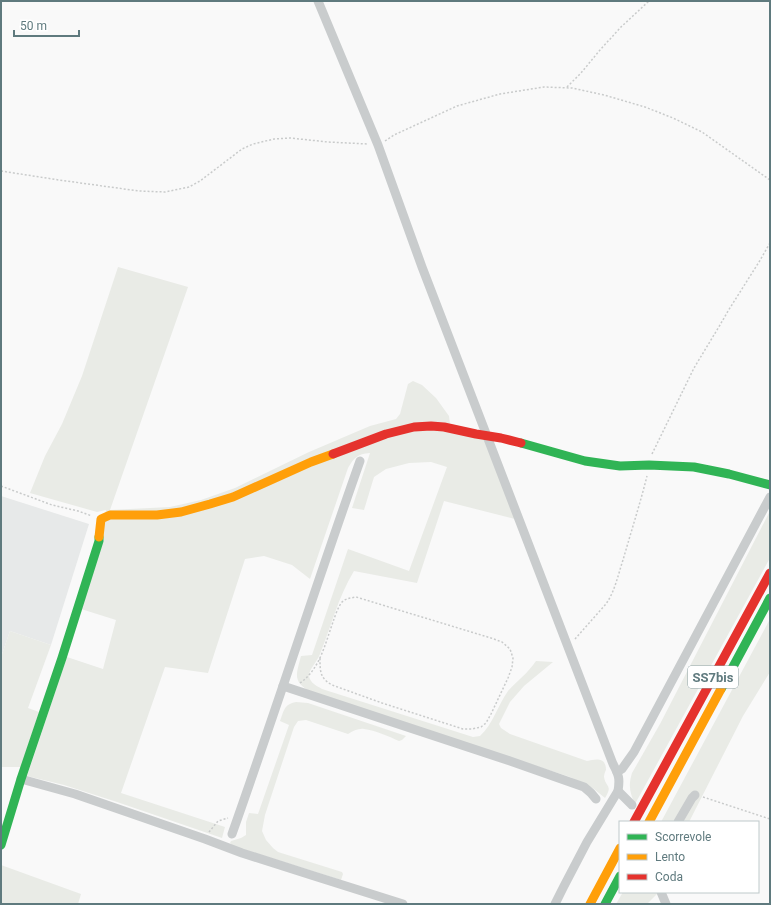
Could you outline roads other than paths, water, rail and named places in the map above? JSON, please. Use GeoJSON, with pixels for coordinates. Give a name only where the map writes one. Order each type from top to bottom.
{"type":"FeatureCollection","features":[{"type":"Feature","properties":{"kind":"main road"},"geometry":{"type":"LineString","coordinates":[[1,845],[21,779],[99,542],[101,519],[110,515],[157,515],[181,512],[210,504],[233,497],[311,462],[386,434],[414,427],[431,426],[502,438],[585,461],[620,466],[649,465],[694,467],[729,474],[770,485]]}},
{"type":"Feature","properties":{"kind":"main road","name":"SS7bis"},"geometry":{"type":"LineString","coordinates":[[635,821],[770,572]]}},
{"type":"Feature","properties":{"kind":"main road","name":"SS7bis"},"geometry":{"type":"LineString","coordinates":[[650,821],[770,598]]}},
{"type":"Feature","properties":{"kind":"main road"},"geometry":{"type":"LineString","coordinates":[[590,904],[619,850]]}},
{"type":"Feature","properties":{"kind":"main road"},"geometry":{"type":"LineString","coordinates":[[605,904],[619,878]]}},
{"type":"Feature","properties":{"kind":"street"},"geometry":{"type":"LineString","coordinates":[[318,1],[378,145],[422,267],[620,782],[618,791],[608,810],[587,842],[555,904]]}},
{"type":"Feature","properties":{"kind":"street"},"geometry":{"type":"LineString","coordinates":[[232,834],[287,687],[337,525],[360,461]]}},
{"type":"Feature","properties":{"kind":"street"},"geometry":{"type":"LineString","coordinates":[[617,772],[622,769],[634,752],[770,496]]}},
{"type":"Feature","properties":{"kind":"street"},"geometry":{"type":"LineString","coordinates":[[287,687],[584,787],[596,799]]}},
{"type":"Feature","properties":{"kind":"street"},"geometry":{"type":"LineString","coordinates":[[21,779],[75,794],[242,853],[403,904]]}},
{"type":"Feature","properties":{"kind":"street"},"geometry":{"type":"LineString","coordinates":[[618,791],[632,805]]}},
{"type":"Feature","properties":{"kind":"street"},"geometry":{"type":"LineString","coordinates":[[679,821],[695,795]]}},
{"type":"Feature","properties":{"kind":"street"},"geometry":{"type":"LineString","coordinates":[[661,893],[666,904]]}}]}
